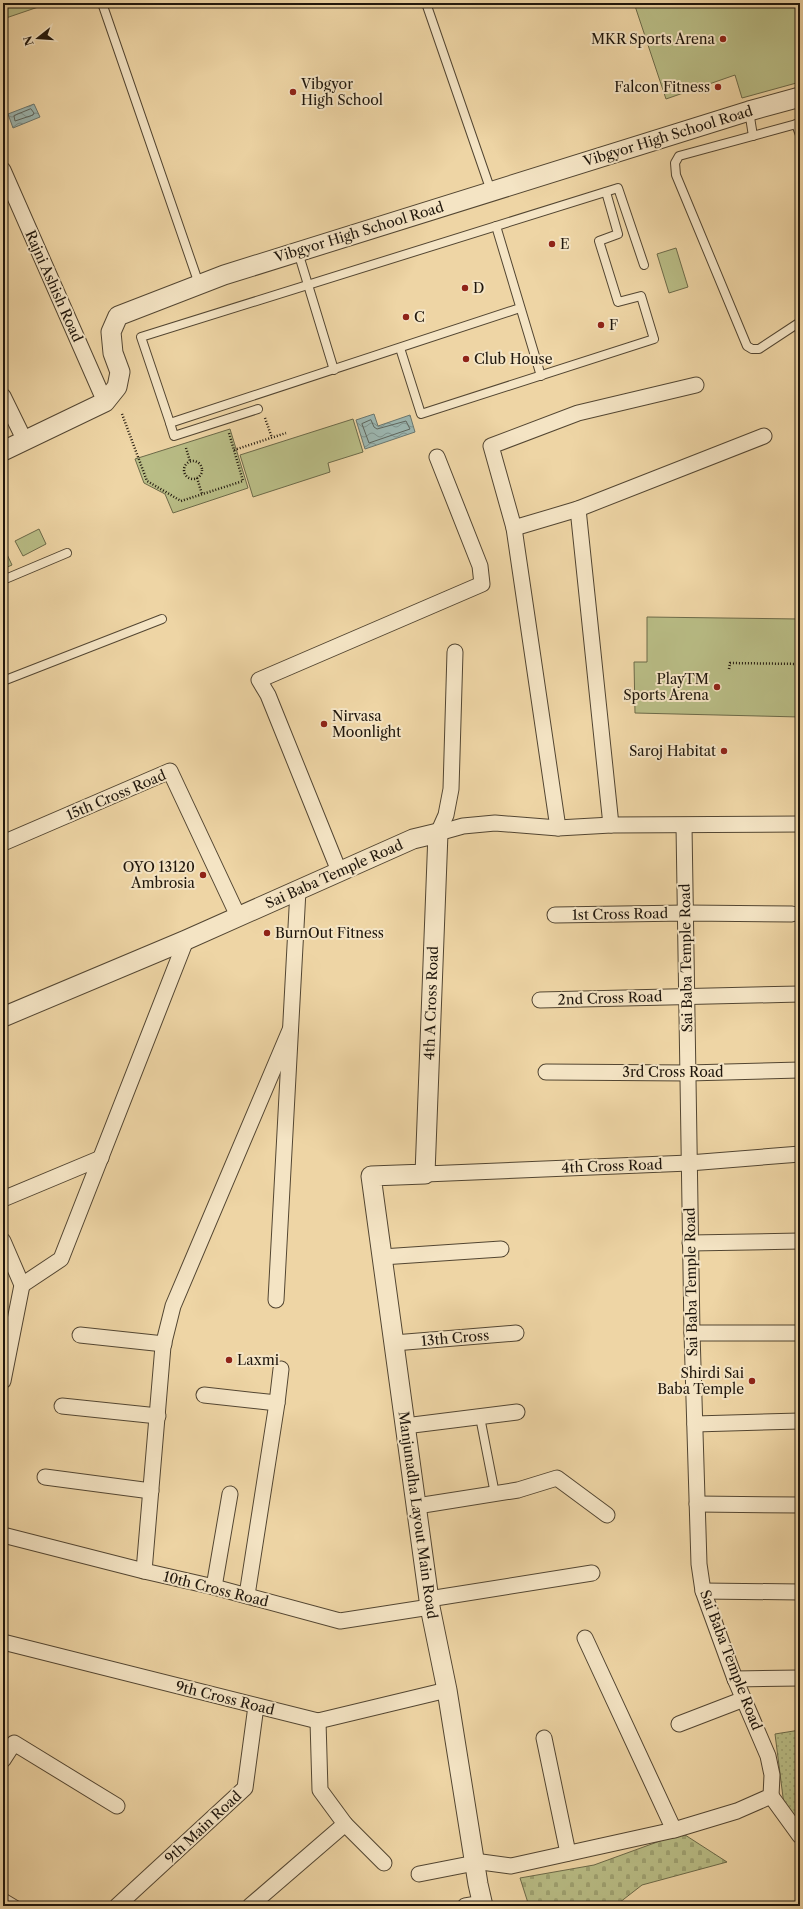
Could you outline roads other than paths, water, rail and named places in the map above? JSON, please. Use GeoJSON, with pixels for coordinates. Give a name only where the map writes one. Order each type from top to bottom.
{"type":"FeatureCollection","features":[{"type":"Feature","properties":{"kind":"street","name":"Vibgyor High School Road"},"geometry":{"type":"LineString","coordinates":[[3,451],[105,402],[117,387],[120,372],[113,353],[111,332],[118,316],[199,284],[298,252],[750,111],[800,98]]}},
{"type":"Feature","properties":{"kind":"street","name":"Rajni Ashish Road"},"geometry":{"type":"LineString","coordinates":[[3,170],[105,402]]}},
{"type":"Feature","properties":{"kind":"street"},"geometry":{"type":"LineString","coordinates":[[558,828],[514,528],[490,446],[578,412],[696,385]]}},
{"type":"Feature","properties":{"kind":"street"},"geometry":{"type":"LineString","coordinates":[[3,396],[25,441]]}},
{"type":"Feature","properties":{"kind":"street"},"geometry":{"type":"LineString","coordinates":[[514,528],[578,509],[764,436]]}},
{"type":"Feature","properties":{"kind":"street"},"geometry":{"type":"LineString","coordinates":[[339,871],[268,695],[259,680],[482,584],[480,566],[437,457]]}},
{"type":"Feature","properties":{"kind":"street"},"geometry":{"type":"LineString","coordinates":[[578,509],[611,825]]}},
{"type":"Feature","properties":{"kind":"street"},"geometry":{"type":"LineString","coordinates":[[438,833],[446,815],[451,789],[455,652]]}},
{"type":"Feature","properties":{"kind":"street","name":"15th Cross Road"},"geometry":{"type":"LineString","coordinates":[[3,843],[170,770],[238,916]]}},
{"type":"Feature","properties":{"kind":"street","name":"Sai Baba Temple Road"},"geometry":{"type":"LineString","coordinates":[[3,1017],[186,940],[413,839],[463,826],[495,823],[558,828],[611,825],[684,826],[800,824]]}},
{"type":"Feature","properties":{"kind":"street","name":"Sai Baba Temple Road"},"geometry":{"type":"LineString","coordinates":[[684,826],[690,1243],[699,1564],[703,1591],[735,1679],[768,1756],[772,1775],[771,1796]]}},
{"type":"Feature","properties":{"kind":"street","name":"4th A Cross Road"},"geometry":{"type":"LineString","coordinates":[[425,1174],[438,833]]}},
{"type":"Feature","properties":{"kind":"street"},"geometry":{"type":"LineString","coordinates":[[276,1300],[298,890]]}},
{"type":"Feature","properties":{"kind":"street","name":"1st Cross Road"},"geometry":{"type":"LineString","coordinates":[[555,915],[686,912],[792,914]]}},
{"type":"Feature","properties":{"kind":"street"},"geometry":{"type":"LineString","coordinates":[[22,1285],[61,1260],[186,940]]}},
{"type":"Feature","properties":{"kind":"street","name":"2nd Cross Road"},"geometry":{"type":"LineString","coordinates":[[540,1000],[800,994]]}},
{"type":"Feature","properties":{"kind":"street"},"geometry":{"type":"LineString","coordinates":[[144,1571],[164,1344],[173,1306],[290,1030]]}},
{"type":"Feature","properties":{"kind":"street","name":"3rd Cross Road"},"geometry":{"type":"LineString","coordinates":[[546,1072],[688,1073],[800,1070]]}},
{"type":"Feature","properties":{"kind":"street","name":"4th Cross Road"},"geometry":{"type":"LineString","coordinates":[[425,1174],[690,1163],[800,1154]]}},
{"type":"Feature","properties":{"kind":"street"},"geometry":{"type":"LineString","coordinates":[[3,1199],[101,1158]]}},
{"type":"Feature","properties":{"kind":"street","name":"Manjunadha Layout Main Road"},"geometry":{"type":"LineString","coordinates":[[425,1174],[371,1176],[430,1602],[447,1690],[474,1862],[477,1905]]}},
{"type":"Feature","properties":{"kind":"street"},"geometry":{"type":"LineString","coordinates":[[3,1241],[22,1285],[3,1380]]}},
{"type":"Feature","properties":{"kind":"street"},"geometry":{"type":"LineString","coordinates":[[690,1243],[800,1241]]}},
{"type":"Feature","properties":{"kind":"street"},"geometry":{"type":"LineString","coordinates":[[382,1257],[501,1249]]}},
{"type":"Feature","properties":{"kind":"street","name":"13th Cross"},"geometry":{"type":"LineString","coordinates":[[394,1343],[516,1333]]}},
{"type":"Feature","properties":{"kind":"street"},"geometry":{"type":"LineString","coordinates":[[692,1333],[800,1333]]}},
{"type":"Feature","properties":{"kind":"street"},"geometry":{"type":"LineString","coordinates":[[80,1335],[164,1344]]}},
{"type":"Feature","properties":{"kind":"street"},"geometry":{"type":"LineString","coordinates":[[247,1595],[281,1369]]}},
{"type":"Feature","properties":{"kind":"street"},"geometry":{"type":"LineString","coordinates":[[204,1395],[277,1403]]}},
{"type":"Feature","properties":{"kind":"street"},"geometry":{"type":"LineString","coordinates":[[62,1406],[158,1416]]}},
{"type":"Feature","properties":{"kind":"street"},"geometry":{"type":"LineString","coordinates":[[405,1426],[517,1412]]}},
{"type":"Feature","properties":{"kind":"street"},"geometry":{"type":"LineString","coordinates":[[695,1424],[800,1421]]}},
{"type":"Feature","properties":{"kind":"street"},"geometry":{"type":"LineString","coordinates":[[45,1477],[151,1491]]}},
{"type":"Feature","properties":{"kind":"street"},"geometry":{"type":"LineString","coordinates":[[416,1506],[518,1490],[557,1478],[607,1515]]}},
{"type":"Feature","properties":{"kind":"street"},"geometry":{"type":"LineString","coordinates":[[214,1587],[230,1494]]}},
{"type":"Feature","properties":{"kind":"street"},"geometry":{"type":"LineString","coordinates":[[697,1504],[800,1505]]}},
{"type":"Feature","properties":{"kind":"street","name":"10th Cross Road"},"geometry":{"type":"LineString","coordinates":[[3,1535],[144,1571],[247,1595],[340,1621],[430,1602],[592,1573]]}},
{"type":"Feature","properties":{"kind":"street"},"geometry":{"type":"LineString","coordinates":[[703,1591],[800,1592]]}},
{"type":"Feature","properties":{"kind":"street"},"geometry":{"type":"LineString","coordinates":[[585,1638],[674,1830]]}},
{"type":"Feature","properties":{"kind":"street","name":"9th Cross Road"},"geometry":{"type":"LineString","coordinates":[[3,1642],[318,1721],[447,1690]]}},
{"type":"Feature","properties":{"kind":"street"},"geometry":{"type":"LineString","coordinates":[[735,1679],[800,1678]]}},
{"type":"Feature","properties":{"kind":"street"},"geometry":{"type":"LineString","coordinates":[[679,1724],[744,1699]]}},
{"type":"Feature","properties":{"kind":"street","name":"9th Main Road"},"geometry":{"type":"LineString","coordinates":[[117,1906],[245,1788],[256,1706]]}},
{"type":"Feature","properties":{"kind":"street"},"geometry":{"type":"LineString","coordinates":[[318,1721],[320,1790],[345,1824],[384,1864]]}},
{"type":"Feature","properties":{"kind":"street"},"geometry":{"type":"LineString","coordinates":[[544,1738],[568,1853]]}},
{"type":"Feature","properties":{"kind":"street"},"geometry":{"type":"LineString","coordinates":[[3,1760],[14,1743],[117,1806]]}},
{"type":"Feature","properties":{"kind":"street"},"geometry":{"type":"LineString","coordinates":[[419,1874],[474,1862],[511,1866],[674,1830],[737,1811],[771,1796],[800,1836]]}},
{"type":"Feature","properties":{"kind":"street"},"geometry":{"type":"LineString","coordinates":[[250,1906],[345,1824]]}},
{"type":"Feature","properties":{"kind":"lane"},"geometry":{"type":"LineString","coordinates":[[102,3],[199,284]]}},
{"type":"Feature","properties":{"kind":"lane"},"geometry":{"type":"LineString","coordinates":[[426,3],[491,191]]}},
{"type":"Feature","properties":{"kind":"lane"},"geometry":{"type":"LineString","coordinates":[[750,111],[753,136]]}},
{"type":"Feature","properties":{"kind":"lane"},"geometry":{"type":"LineString","coordinates":[[800,135],[798,124],[679,156],[675,163],[676,175],[747,346],[752,349],[759,348],[800,322]]}},
{"type":"Feature","properties":{"kind":"lane"},"geometry":{"type":"LineString","coordinates":[[258,409],[174,436],[140,336],[618,188],[644,265]]}},
{"type":"Feature","properties":{"kind":"lane"},"geometry":{"type":"LineString","coordinates":[[400,348],[421,414],[654,339],[641,296],[618,302],[599,241],[618,234],[606,192]]}},
{"type":"Feature","properties":{"kind":"lane"},"geometry":{"type":"LineString","coordinates":[[496,226],[541,376]]}},
{"type":"Feature","properties":{"kind":"lane"},"geometry":{"type":"LineString","coordinates":[[298,252],[334,370]]}},
{"type":"Feature","properties":{"kind":"lane"},"geometry":{"type":"LineString","coordinates":[[170,424],[520,308]]}},
{"type":"Feature","properties":{"kind":"lane"},"geometry":{"type":"LineString","coordinates":[[3,580],[67,553]]}},
{"type":"Feature","properties":{"kind":"lane"},"geometry":{"type":"LineString","coordinates":[[3,681],[162,619]]}},
{"type":"Feature","properties":{"kind":"lane"},"geometry":{"type":"LineString","coordinates":[[480,1417],[495,1494]]}},
{"type":"Feature","properties":{"kind":"lane"},"geometry":{"type":"LineString","coordinates":[[3,1897],[18,1906]]}},
{"type":"Feature","properties":{"kind":"water"},"geometry":{"type":"Polygon","coordinates":[[[34,104],[40,117],[13,128],[8,114],[34,104]]]}},
{"type":"Feature","properties":{"kind":"water"},"geometry":{"type":"Polygon","coordinates":[[[374,414],[378,426],[410,415],[415,432],[365,449],[356,420],[374,414]]]}},
{"type":"Feature","properties":{"kind":"place","name":"MKR Sports Arena"},"geometry":{"type":"Point","coordinates":[723,39]}},
{"type":"Feature","properties":{"kind":"place","name":"Falcon Fitness"},"geometry":{"type":"Point","coordinates":[718,87]}},
{"type":"Feature","properties":{"kind":"place","name":"Vibgyor High School"},"geometry":{"type":"Point","coordinates":[293,92]}},
{"type":"Feature","properties":{"kind":"place","name":"E"},"geometry":{"type":"Point","coordinates":[552,244]}},
{"type":"Feature","properties":{"kind":"place","name":"D"},"geometry":{"type":"Point","coordinates":[465,288]}},
{"type":"Feature","properties":{"kind":"place","name":"C"},"geometry":{"type":"Point","coordinates":[406,317]}},
{"type":"Feature","properties":{"kind":"place","name":"F"},"geometry":{"type":"Point","coordinates":[601,325]}},
{"type":"Feature","properties":{"kind":"place","name":"Club House"},"geometry":{"type":"Point","coordinates":[466,359]}},
{"type":"Feature","properties":{"kind":"place","name":"PlayTM Sports Arena"},"geometry":{"type":"Point","coordinates":[717,687]}},
{"type":"Feature","properties":{"kind":"place","name":"Nirvasa Moonlight"},"geometry":{"type":"Point","coordinates":[324,724]}},
{"type":"Feature","properties":{"kind":"place","name":"Saroj Habitat"},"geometry":{"type":"Point","coordinates":[724,751]}},
{"type":"Feature","properties":{"kind":"place","name":"OYO 13120 Ambrosia"},"geometry":{"type":"Point","coordinates":[203,875]}},
{"type":"Feature","properties":{"kind":"place","name":"BurnOut Fitness"},"geometry":{"type":"Point","coordinates":[267,933]}},
{"type":"Feature","properties":{"kind":"place","name":"Laxmi"},"geometry":{"type":"Point","coordinates":[229,1360]}},
{"type":"Feature","properties":{"kind":"place","name":"Shirdi Sai Baba Temple"},"geometry":{"type":"Point","coordinates":[752,1381]}}]}
